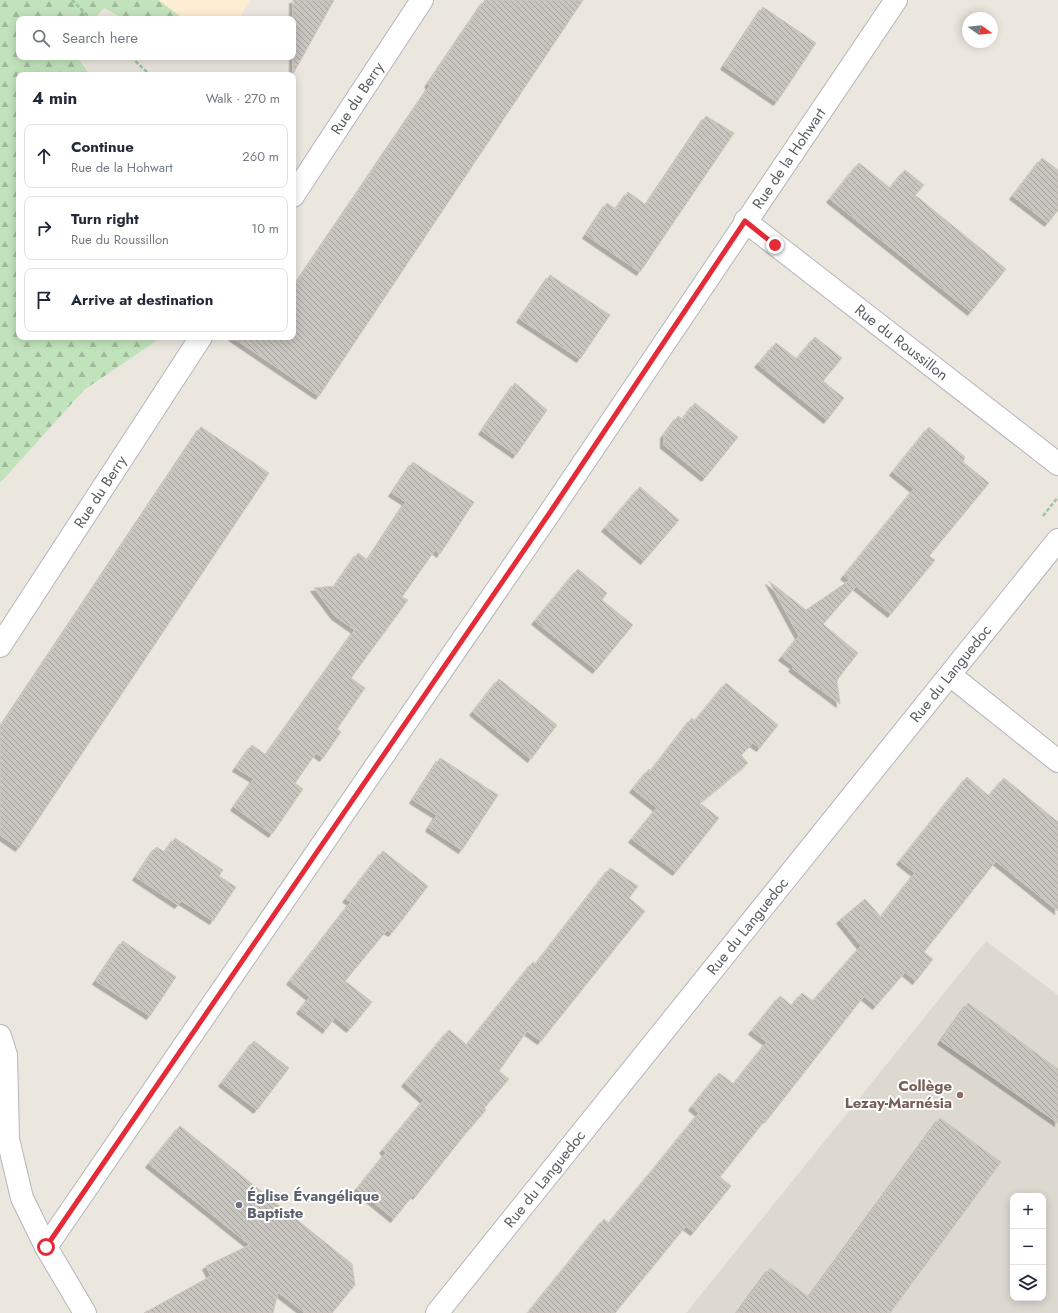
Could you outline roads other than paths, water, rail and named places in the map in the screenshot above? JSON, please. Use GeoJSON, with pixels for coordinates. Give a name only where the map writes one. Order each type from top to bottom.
{"type":"FeatureCollection","features":[{"type":"Feature","properties":{"kind":"street","name":"Rue du Berry"},"geometry":{"type":"LineString","coordinates":[[296,191],[422,0]]}},
{"type":"Feature","properties":{"kind":"street","name":"Rue de la Hohwart"},"geometry":{"type":"LineString","coordinates":[[46,1247],[558,502],[745,221],[896,0]]}},
{"type":"Feature","properties":{"kind":"street","name":"Rue du Roussillon"},"geometry":{"type":"LineString","coordinates":[[745,221],[1058,464]]}},
{"type":"Feature","properties":{"kind":"street","name":"Rue du Berry"},"geometry":{"type":"LineString","coordinates":[[0,646],[199,340]]}},
{"type":"Feature","properties":{"kind":"street","name":"Rue du Languedoc"},"geometry":{"type":"LineString","coordinates":[[437,1313],[1058,540]]}},
{"type":"Feature","properties":{"kind":"street"},"geometry":{"type":"LineString","coordinates":[[950,675],[1058,761]]}},
{"type":"Feature","properties":{"kind":"street"},"geometry":{"type":"LineString","coordinates":[[0,1036],[6,1055],[8,1139],[22,1198],[46,1247],[85,1313]]}},
{"type":"Feature","properties":{"kind":"place","name":"Collège Lezay-Marnésia"},"geometry":{"type":"Point","coordinates":[960,1095]}},
{"type":"Feature","properties":{"kind":"place","name":"Église Évangélique Baptiste"},"geometry":{"type":"Point","coordinates":[239,1205]}}]}
